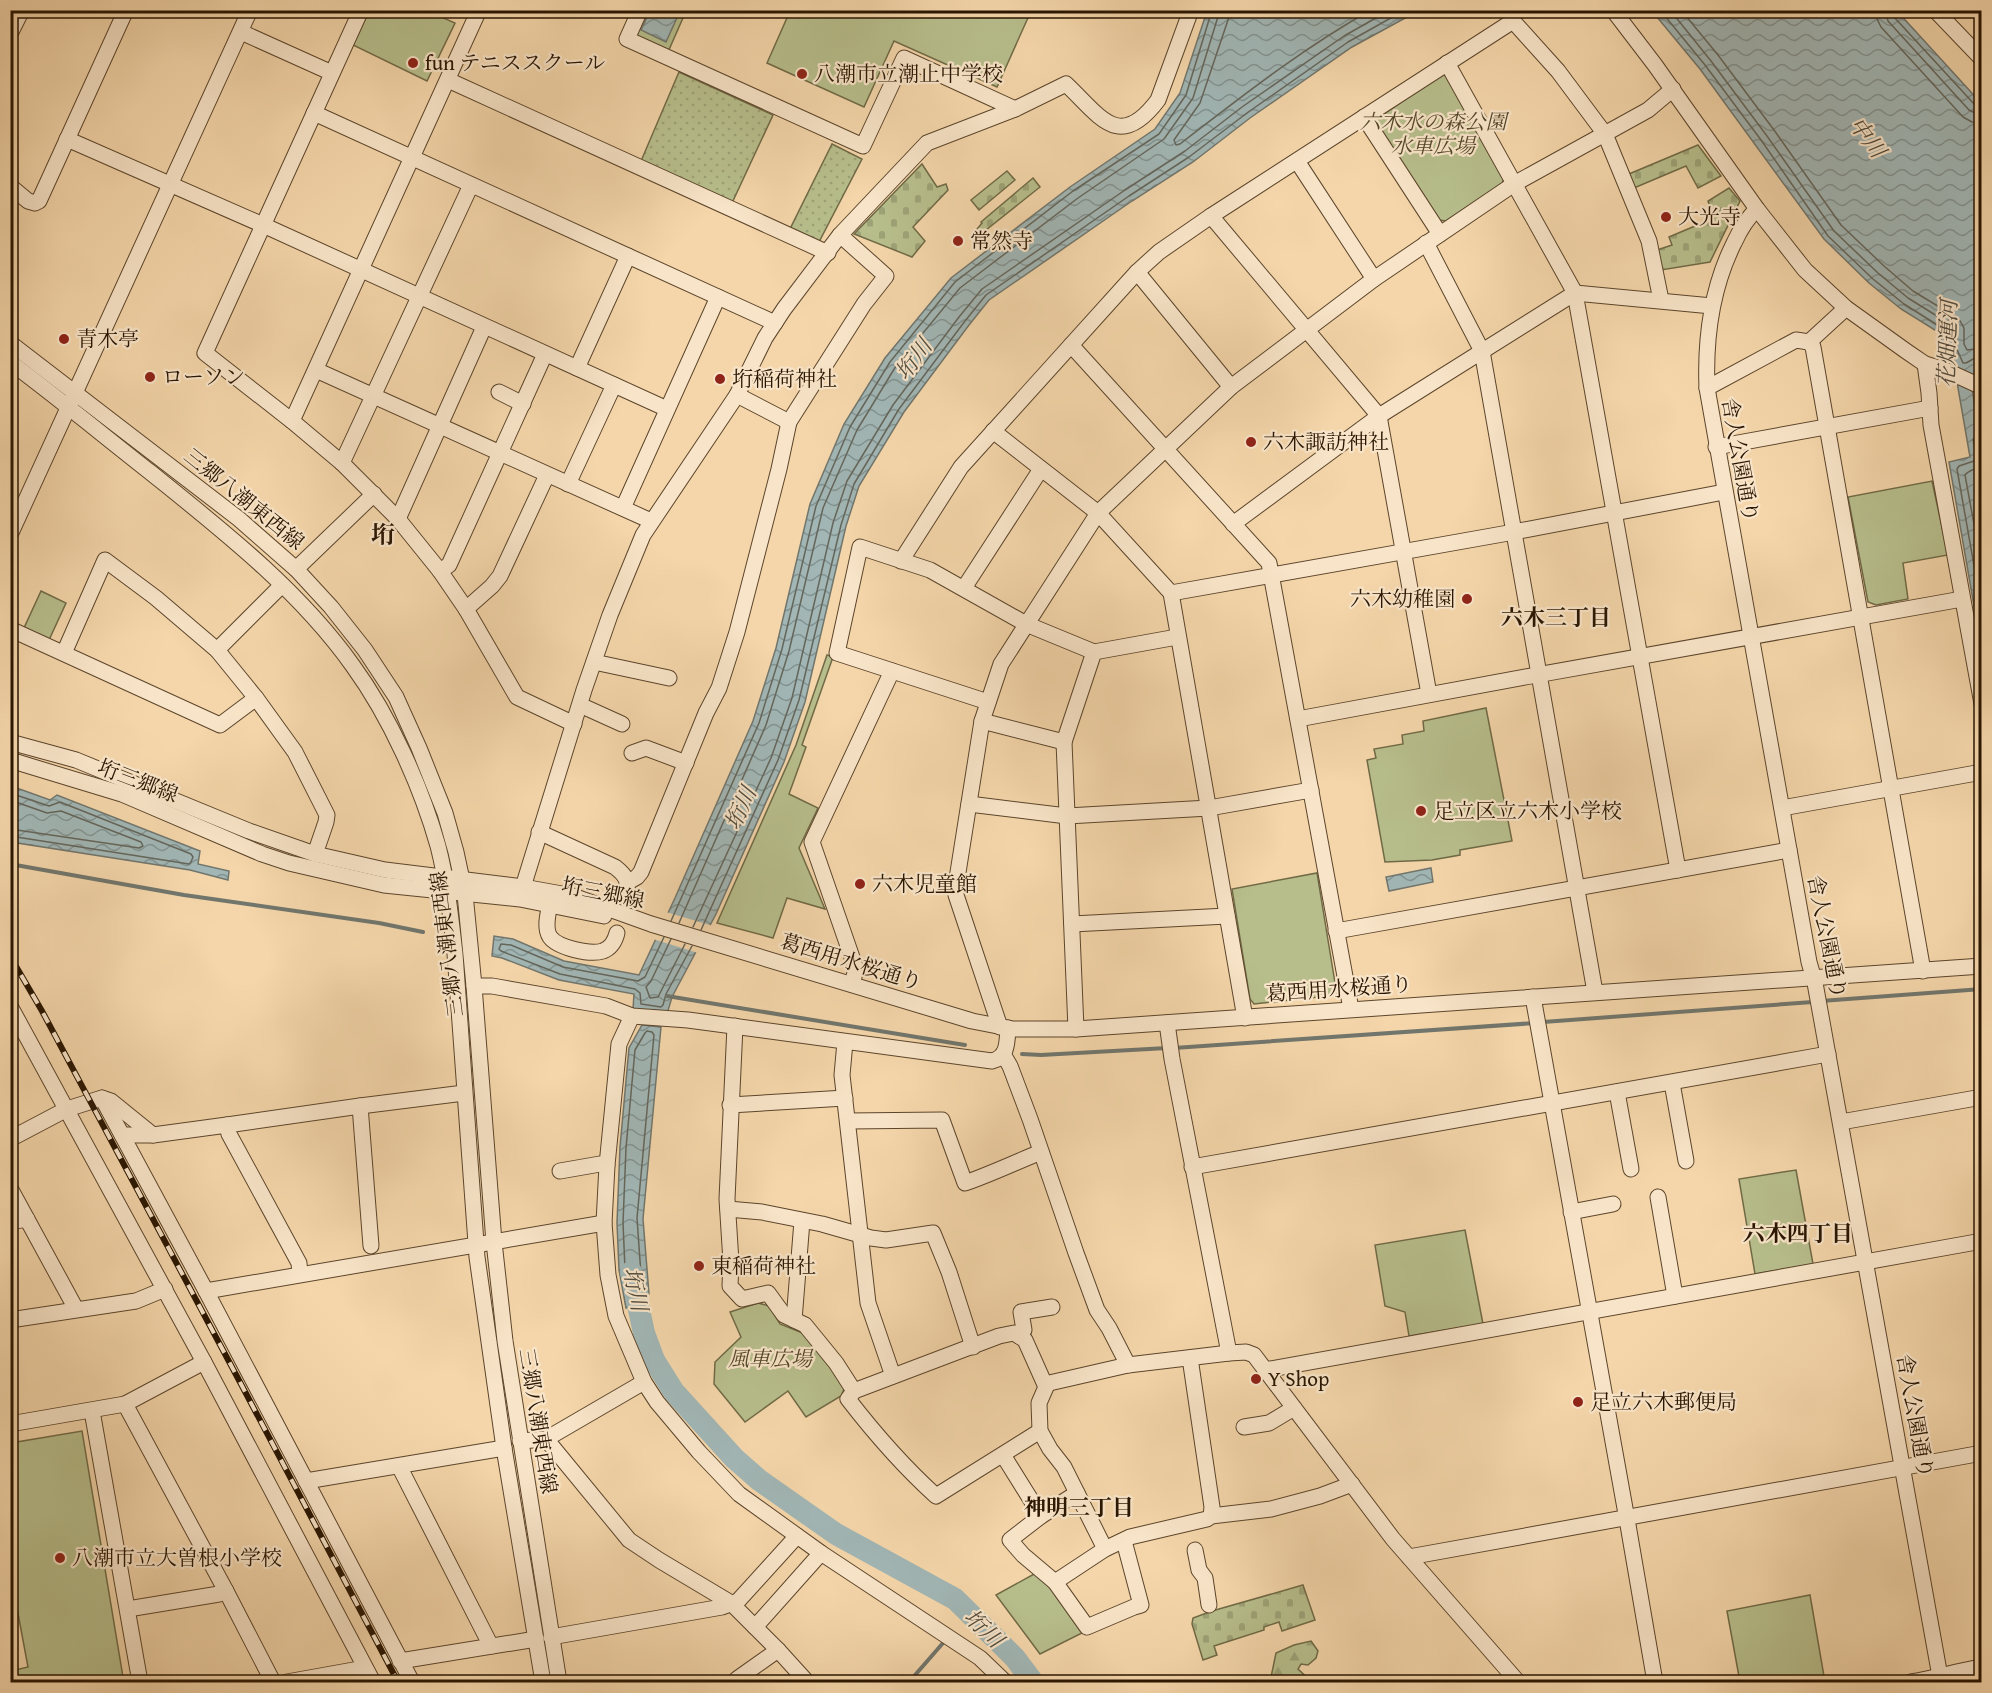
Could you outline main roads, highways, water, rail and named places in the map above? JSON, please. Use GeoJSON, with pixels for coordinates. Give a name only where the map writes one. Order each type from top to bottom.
{"type":"FeatureCollection","features":[{"type":"Feature","properties":{"kind":"water"},"geometry":{"type":"Polygon","coordinates":[[[650,11],[680,11],[666,42],[641,30],[650,11]]]}},
{"type":"Feature","properties":{"kind":"water"},"geometry":{"type":"Polygon","coordinates":[[[1207,11],[1418,11],[1352,47],[1250,118],[1193,162],[1132,201],[989,300],[969,325],[904,412],[859,486],[846,526],[805,702],[784,762],[716,914],[672,997],[667,1014],[633,1009],[634,994],[559,980],[492,956],[494,936],[513,939],[564,961],[639,975],[753,721],[776,648],[810,504],[844,424],[885,358],[951,278],[1070,187],[1155,129],[1180,93],[1207,11]]]}},
{"type":"Feature","properties":{"kind":"water"},"geometry":{"type":"Polygon","coordinates":[[[1652,11],[1897,11],[1981,103],[1982,369],[1974,375],[1972,389],[1982,448],[1981,646],[1949,462],[1970,457],[1957,382],[1939,342],[1943,335],[1901,309],[1869,283],[1824,239],[1700,69],[1652,11]]]}},
{"type":"Feature","properties":{"kind":"water"},"geometry":{"type":"Polygon","coordinates":[[[11,786],[50,800],[57,795],[200,851],[198,864],[229,871],[228,880],[190,870],[11,842],[11,786]]]}},
{"type":"Feature","properties":{"kind":"water"},"geometry":{"type":"Polygon","coordinates":[[[1431,868],[1433,882],[1389,891],[1386,877],[1431,868]]]}},
{"type":"Feature","properties":{"kind":"water"},"geometry":{"type":"Polygon","coordinates":[[[642,1025],[661,1027],[643,1219],[649,1294],[626,1308],[619,1270],[617,1223],[620,1147],[629,1048],[642,1025]]]}},
{"type":"Feature","properties":{"kind":"waterway"},"geometry":{"type":"LineString","coordinates":[[10,864],[184,895],[379,923],[423,932]]}},
{"type":"Feature","properties":{"kind":"waterway"},"geometry":{"type":"LineString","coordinates":[[1821,1001],[1982,989]]}},
{"type":"Feature","properties":{"kind":"waterway"},"geometry":{"type":"LineString","coordinates":[[667,996],[965,1045]]}},
{"type":"Feature","properties":{"kind":"waterway"},"geometry":{"type":"LineString","coordinates":[[1543,1022],[1813,1002]]}},
{"type":"Feature","properties":{"kind":"waterway"},"geometry":{"type":"LineString","coordinates":[[1174,1048],[1535,1023]]}},
{"type":"Feature","properties":{"kind":"waterway"},"geometry":{"type":"LineString","coordinates":[[1022,1054],[1167,1048]]}},
{"type":"Feature","properties":{"kind":"waterway","name":"垳川"},"geometry":{"type":"LineString","coordinates":[[631,1272],[644,1333],[654,1360],[674,1392],[734,1458],[759,1480],[836,1534],[955,1599],[1015,1658],[1033,1682]]}},
{"type":"Feature","properties":{"kind":"waterway"},"geometry":{"type":"LineString","coordinates":[[909,1682],[943,1643]]}},
{"type":"Feature","properties":{"kind":"railway"},"geometry":{"type":"LineString","coordinates":[[10,956],[42,1011],[398,1682]]}},
{"type":"Feature","properties":{"kind":"place","name":"fun テニススクール"},"geometry":{"type":"Point","coordinates":[413,63]}},
{"type":"Feature","properties":{"kind":"place","name":"八潮市立潮止中学校"},"geometry":{"type":"Point","coordinates":[802,74]}},
{"type":"Feature","properties":{"kind":"place","name":"大光寺"},"geometry":{"type":"Point","coordinates":[1666,217]}},
{"type":"Feature","properties":{"kind":"place","name":"常然寺"},"geometry":{"type":"Point","coordinates":[958,241]}},
{"type":"Feature","properties":{"kind":"place","name":"青木亭"},"geometry":{"type":"Point","coordinates":[64,339]}},
{"type":"Feature","properties":{"kind":"place","name":"ローソン"},"geometry":{"type":"Point","coordinates":[150,377]}},
{"type":"Feature","properties":{"kind":"place","name":"垳稲荷神社"},"geometry":{"type":"Point","coordinates":[720,379]}},
{"type":"Feature","properties":{"kind":"place","name":"六木諏訪神社"},"geometry":{"type":"Point","coordinates":[1251,442]}},
{"type":"Feature","properties":{"kind":"place","name":"六木幼稚園"},"geometry":{"type":"Point","coordinates":[1467,599]}},
{"type":"Feature","properties":{"kind":"place","name":"足立区立六木小学校"},"geometry":{"type":"Point","coordinates":[1421,811]}},
{"type":"Feature","properties":{"kind":"place","name":"六木児童館"},"geometry":{"type":"Point","coordinates":[860,884]}},
{"type":"Feature","properties":{"kind":"place","name":"東稲荷神社"},"geometry":{"type":"Point","coordinates":[699,1266]}},
{"type":"Feature","properties":{"kind":"place","name":"Y Shop"},"geometry":{"type":"Point","coordinates":[1256,1379]}},
{"type":"Feature","properties":{"kind":"place","name":"足立六木郵便局"},"geometry":{"type":"Point","coordinates":[1578,1402]}},
{"type":"Feature","properties":{"kind":"place","name":"八潮市立大曽根小学校"},"geometry":{"type":"Point","coordinates":[60,1558]}},
{"type":"Feature","properties":{"kind":"district","name":"垳"},"geometry":{"type":"Point","coordinates":[383,535]}},
{"type":"Feature","properties":{"kind":"district","name":"六木三丁目"},"geometry":{"type":"Point","coordinates":[1556,617]}},
{"type":"Feature","properties":{"kind":"district","name":"六木四丁目"},"geometry":{"type":"Point","coordinates":[1798,1233]}},
{"type":"Feature","properties":{"kind":"district","name":"神明三丁目"},"geometry":{"type":"Point","coordinates":[1079,1507]}},
{"type":"Feature","properties":{"kind":"park label","name":"六木水の森公園 水車広場"},"geometry":{"type":"Point","coordinates":[1433,134]}},
{"type":"Feature","properties":{"kind":"park label","name":"風車広場"},"geometry":{"type":"Point","coordinates":[770,1359]}},
{"type":"Feature","properties":{"kind":"water label","name":"中川"},"geometry":{"type":"Point","coordinates":[1868,137]}},
{"type":"Feature","properties":{"kind":"water label","name":"花畑運河"},"geometry":{"type":"Point","coordinates":[1947,344]}}]}
